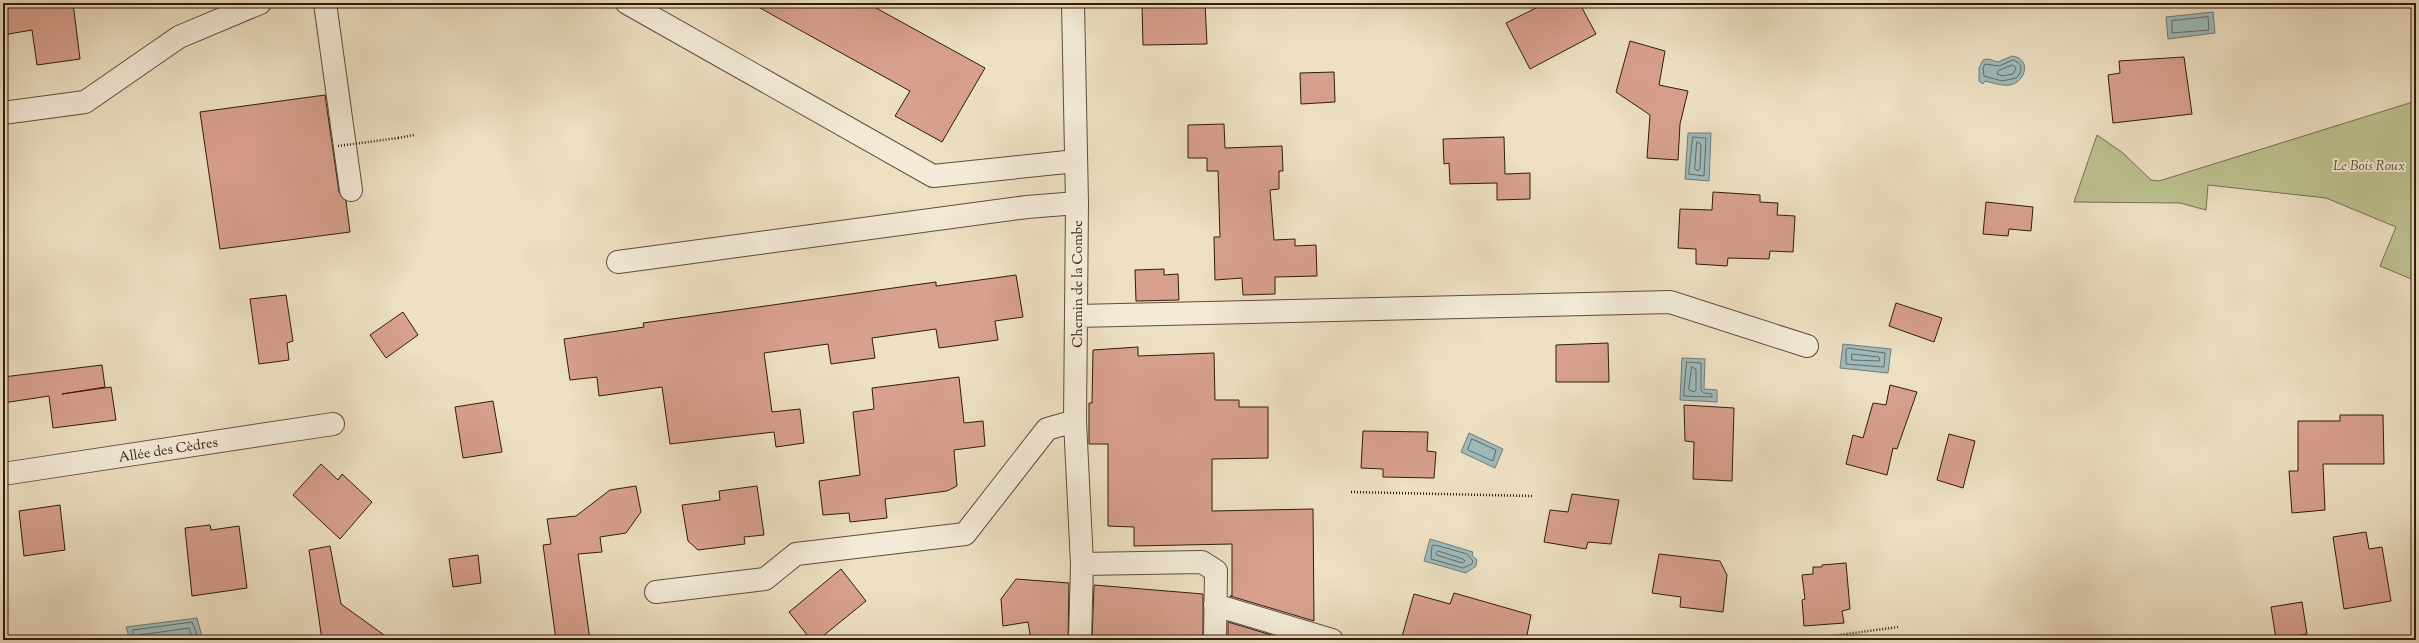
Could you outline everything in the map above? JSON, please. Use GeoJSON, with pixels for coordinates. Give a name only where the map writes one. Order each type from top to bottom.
{"type":"FeatureCollection","features":[{"type":"Feature","properties":{"kind":"street"},"geometry":{"type":"LineString","coordinates":[[3,113],[84,102],[179,38],[260,3]]}},
{"type":"Feature","properties":{"kind":"street"},"geometry":{"type":"LineString","coordinates":[[325,3],[351,190]]}},
{"type":"Feature","properties":{"kind":"street"},"geometry":{"type":"LineString","coordinates":[[628,3],[933,176],[1076,161]]}},
{"type":"Feature","properties":{"kind":"street","name":"Chemin de la Combe"},"geometry":{"type":"LineString","coordinates":[[1073,3],[1077,203],[1075,421],[1082,564],[1080,640]]}},
{"type":"Feature","properties":{"kind":"street"},"geometry":{"type":"LineString","coordinates":[[618,262],[1027,207],[1077,203]]}},
{"type":"Feature","properties":{"kind":"street"},"geometry":{"type":"LineString","coordinates":[[1077,316],[1670,302],[1807,346]]}},
{"type":"Feature","properties":{"kind":"street"},"geometry":{"type":"LineString","coordinates":[[656,592],[765,580],[796,554],[965,534],[1047,429],[1075,421]]}},
{"type":"Feature","properties":{"kind":"street","name":"Allée des Cèdres"},"geometry":{"type":"LineString","coordinates":[[3,474],[333,424]]}},
{"type":"Feature","properties":{"kind":"street"},"geometry":{"type":"LineString","coordinates":[[1082,564],[1202,562],[1216,571],[1215,640]]}},
{"type":"Feature","properties":{"kind":"street"},"geometry":{"type":"LineString","coordinates":[[1215,605],[1332,640]]}},
{"type":"Feature","properties":{"kind":"path"},"geometry":{"type":"LineString","coordinates":[[338,146],[414,135]]}},
{"type":"Feature","properties":{"kind":"path"},"geometry":{"type":"LineString","coordinates":[[1351,492],[1532,496]]}},
{"type":"Feature","properties":{"kind":"path"},"geometry":{"type":"LineString","coordinates":[[1802,640],[1898,627]]}},
{"type":"Feature","properties":{"kind":"green space","name":"Le Bois Roux"},"geometry":{"type":"Polygon","coordinates":[[[2416,101],[2416,281],[2380,266],[2396,227],[2326,198],[2208,185],[2206,210],[2180,203],[2074,202],[2097,135],[2123,153],[2151,180],[2159,181],[2416,101]]]}},
{"type":"Feature","properties":{"kind":"water"},"geometry":{"type":"Polygon","coordinates":[[[2213,12],[2215,33],[2168,39],[2166,17],[2213,12]]]}},
{"type":"Feature","properties":{"kind":"water"},"geometry":{"type":"Polygon","coordinates":[[[2012,56],[2022,61],[2024,65],[2023,75],[2016,83],[2004,85],[1985,81],[1983,84],[1979,81],[1979,68],[1983,60],[1988,59],[1998,62],[2012,56]]]}},
{"type":"Feature","properties":{"kind":"water"},"geometry":{"type":"Polygon","coordinates":[[[1688,133],[1711,133],[1709,181],[1685,179],[1688,133]]]}},
{"type":"Feature","properties":{"kind":"water"},"geometry":{"type":"Polygon","coordinates":[[[1843,344],[1891,349],[1888,373],[1840,368],[1843,344]]]}},
{"type":"Feature","properties":{"kind":"water"},"geometry":{"type":"Polygon","coordinates":[[[1682,358],[1705,359],[1704,389],[1717,390],[1717,402],[1680,400],[1682,358]]]}},
{"type":"Feature","properties":{"kind":"water"},"geometry":{"type":"Polygon","coordinates":[[[1469,433],[1503,449],[1495,468],[1461,452],[1469,433]]]}},
{"type":"Feature","properties":{"kind":"water"},"geometry":{"type":"Polygon","coordinates":[[[1430,539],[1473,552],[1472,555],[1477,560],[1476,566],[1466,573],[1424,561],[1430,539]]]}},
{"type":"Feature","properties":{"kind":"water"},"geometry":{"type":"Polygon","coordinates":[[[197,618],[203,640],[130,640],[126,627],[197,618]]]}},
{"type":"Feature","properties":{"kind":"building"},"geometry":{"type":"Polygon","coordinates":[[[22,3],[73,3],[80,59],[37,65],[32,30],[3,35],[3,6],[22,3]]]}},
{"type":"Feature","properties":{"kind":"building"},"geometry":{"type":"Polygon","coordinates":[[[751,3],[867,3],[985,68],[942,142],[895,116],[910,91],[751,3]]]}},
{"type":"Feature","properties":{"kind":"building"},"geometry":{"type":"Polygon","coordinates":[[[1142,3],[1205,3],[1207,44],[1143,45],[1142,3]]]}},
{"type":"Feature","properties":{"kind":"building"},"geometry":{"type":"Polygon","coordinates":[[[1546,3],[1571,3],[1581,6],[1596,34],[1530,69],[1506,23],[1546,3]]]}},
{"type":"Feature","properties":{"kind":"building"},"geometry":{"type":"Polygon","coordinates":[[[1630,41],[1665,51],[1659,85],[1688,91],[1680,124],[1678,160],[1647,158],[1650,115],[1616,92],[1630,41]]]}},
{"type":"Feature","properties":{"kind":"building"},"geometry":{"type":"Polygon","coordinates":[[[2184,57],[2192,114],[2113,123],[2108,75],[2120,73],[2119,61],[2184,57]]]}},
{"type":"Feature","properties":{"kind":"building"},"geometry":{"type":"Polygon","coordinates":[[[1334,72],[1335,102],[1301,104],[1300,73],[1334,72]]]}},
{"type":"Feature","properties":{"kind":"building"},"geometry":{"type":"Polygon","coordinates":[[[325,95],[339,192],[346,201],[350,232],[220,249],[200,112],[325,95]]]}},
{"type":"Feature","properties":{"kind":"building"},"geometry":{"type":"Polygon","coordinates":[[[1224,124],[1225,148],[1282,146],[1283,171],[1279,171],[1279,189],[1270,190],[1274,240],[1295,239],[1295,246],[1316,245],[1317,276],[1275,277],[1275,294],[1243,295],[1242,278],[1215,280],[1214,237],[1220,237],[1218,171],[1207,171],[1207,158],[1188,158],[1188,125],[1224,124]]]}},
{"type":"Feature","properties":{"kind":"building"},"geometry":{"type":"Polygon","coordinates":[[[1504,137],[1505,174],[1530,173],[1530,199],[1497,200],[1497,183],[1450,184],[1449,163],[1444,164],[1443,139],[1504,137]]]}},
{"type":"Feature","properties":{"kind":"building"},"geometry":{"type":"Polygon","coordinates":[[[1713,192],[1760,195],[1760,202],[1778,203],[1777,215],[1795,216],[1793,252],[1770,251],[1769,259],[1728,258],[1727,266],[1696,264],[1696,249],[1678,248],[1680,209],[1712,210],[1713,192]]]}},
{"type":"Feature","properties":{"kind":"building"},"geometry":{"type":"Polygon","coordinates":[[[1986,202],[2033,207],[2031,231],[2009,229],[2008,236],[1983,234],[1986,202]]]}},
{"type":"Feature","properties":{"kind":"building"},"geometry":{"type":"Polygon","coordinates":[[[1164,269],[1164,275],[1178,274],[1179,300],[1136,301],[1135,270],[1164,269]]]}},
{"type":"Feature","properties":{"kind":"building"},"geometry":{"type":"Polygon","coordinates":[[[1016,275],[1023,317],[995,321],[998,340],[939,348],[936,329],[872,338],[875,358],[831,364],[828,344],[764,353],[772,412],[800,409],[804,443],[776,447],[774,432],[670,444],[662,387],[599,396],[597,377],[570,380],[564,339],[644,327],[643,323],[936,282],[936,286],[1016,275]]]}},
{"type":"Feature","properties":{"kind":"building"},"geometry":{"type":"Polygon","coordinates":[[[286,295],[293,341],[287,343],[289,360],[259,364],[250,299],[286,295]]]}},
{"type":"Feature","properties":{"kind":"building"},"geometry":{"type":"Polygon","coordinates":[[[1896,303],[1942,318],[1934,342],[1889,326],[1896,303]]]}},
{"type":"Feature","properties":{"kind":"building"},"geometry":{"type":"Polygon","coordinates":[[[403,312],[418,335],[386,358],[370,335],[403,312]]]}},
{"type":"Feature","properties":{"kind":"building"},"geometry":{"type":"Polygon","coordinates":[[[1608,343],[1609,382],[1556,382],[1556,345],[1608,343]]]}},
{"type":"Feature","properties":{"kind":"building"},"geometry":{"type":"Polygon","coordinates":[[[1138,347],[1138,356],[1214,353],[1215,400],[1239,400],[1239,407],[1268,407],[1268,458],[1212,459],[1212,511],[1313,509],[1314,621],[1230,596],[1232,596],[1232,544],[1134,546],[1134,527],[1108,526],[1108,444],[1089,444],[1089,403],[1092,403],[1093,350],[1138,347]]]}},
{"type":"Feature","properties":{"kind":"building"},"geometry":{"type":"Polygon","coordinates":[[[102,365],[105,387],[62,394],[111,387],[116,420],[53,428],[49,396],[3,403],[3,377],[102,365]]]}},
{"type":"Feature","properties":{"kind":"building"},"geometry":{"type":"Polygon","coordinates":[[[959,377],[964,423],[983,421],[985,446],[954,450],[957,486],[947,491],[885,499],[887,518],[850,522],[849,513],[823,515],[819,481],[860,475],[853,412],[874,409],[872,388],[959,377]]]}},
{"type":"Feature","properties":{"kind":"building"},"geometry":{"type":"Polygon","coordinates":[[[1890,385],[1917,392],[1897,449],[1893,448],[1887,475],[1846,464],[1853,435],[1863,438],[1873,403],[1886,405],[1890,385]]]}},
{"type":"Feature","properties":{"kind":"building"},"geometry":{"type":"Polygon","coordinates":[[[493,401],[502,452],[463,458],[455,407],[493,401]]]}},
{"type":"Feature","properties":{"kind":"building"},"geometry":{"type":"Polygon","coordinates":[[[1684,405],[1734,408],[1732,481],[1693,479],[1694,442],[1685,441],[1684,405]]]}},
{"type":"Feature","properties":{"kind":"building"},"geometry":{"type":"Polygon","coordinates":[[[2340,415],[2383,415],[2384,464],[2323,464],[2325,510],[2292,513],[2289,471],[2298,471],[2298,421],[2340,421],[2340,415]]]}},
{"type":"Feature","properties":{"kind":"building"},"geometry":{"type":"Polygon","coordinates":[[[1363,431],[1428,432],[1427,451],[1436,452],[1434,478],[1383,477],[1383,469],[1361,468],[1363,431]]]}},
{"type":"Feature","properties":{"kind":"building"},"geometry":{"type":"Polygon","coordinates":[[[1949,434],[1975,441],[1963,488],[1937,480],[1949,434]]]}},
{"type":"Feature","properties":{"kind":"building"},"geometry":{"type":"Polygon","coordinates":[[[321,464],[338,480],[342,474],[372,502],[340,539],[293,495],[321,464]]]}},
{"type":"Feature","properties":{"kind":"building"},"geometry":{"type":"Polygon","coordinates":[[[636,486],[641,512],[626,533],[600,537],[602,552],[578,554],[590,640],[556,640],[543,545],[551,544],[547,519],[576,516],[610,490],[636,486]]]}},
{"type":"Feature","properties":{"kind":"building"},"geometry":{"type":"Polygon","coordinates":[[[757,486],[764,535],[744,537],[745,544],[698,550],[688,541],[682,505],[720,500],[719,491],[757,486]]]}},
{"type":"Feature","properties":{"kind":"building"},"geometry":{"type":"Polygon","coordinates":[[[1572,494],[1619,500],[1611,544],[1588,542],[1586,549],[1544,542],[1550,510],[1568,512],[1572,494]]]}},
{"type":"Feature","properties":{"kind":"building"},"geometry":{"type":"Polygon","coordinates":[[[60,505],[65,550],[24,556],[19,511],[60,505]]]}},
{"type":"Feature","properties":{"kind":"building"},"geometry":{"type":"Polygon","coordinates":[[[210,525],[211,530],[239,526],[247,588],[192,596],[185,528],[210,525]]]}},
{"type":"Feature","properties":{"kind":"building"},"geometry":{"type":"Polygon","coordinates":[[[2366,532],[2369,549],[2382,547],[2391,601],[2344,609],[2333,537],[2366,532]]]}},
{"type":"Feature","properties":{"kind":"building"},"geometry":{"type":"Polygon","coordinates":[[[330,546],[341,604],[391,640],[322,640],[309,550],[330,546]]]}},
{"type":"Feature","properties":{"kind":"building"},"geometry":{"type":"Polygon","coordinates":[[[1659,554],[1720,561],[1727,575],[1723,612],[1680,607],[1681,597],[1652,593],[1659,554]]]}},
{"type":"Feature","properties":{"kind":"building"},"geometry":{"type":"Polygon","coordinates":[[[478,555],[481,583],[453,587],[449,559],[478,555]]]}},
{"type":"Feature","properties":{"kind":"building"},"geometry":{"type":"Polygon","coordinates":[[[1846,563],[1850,609],[1842,611],[1844,623],[1804,626],[1802,600],[1805,599],[1802,575],[1813,574],[1813,567],[1846,563]]]}},
{"type":"Feature","properties":{"kind":"building"},"geometry":{"type":"Polygon","coordinates":[[[841,569],[866,601],[818,640],[811,640],[789,612],[841,569]]]}},
{"type":"Feature","properties":{"kind":"building"},"geometry":{"type":"Polygon","coordinates":[[[1016,579],[1069,583],[1068,640],[1031,640],[1028,622],[1003,626],[1001,599],[1016,579]]]}},
{"type":"Feature","properties":{"kind":"building"},"geometry":{"type":"Polygon","coordinates":[[[1094,585],[1203,594],[1203,640],[1092,640],[1094,585]]]}},
{"type":"Feature","properties":{"kind":"building"},"geometry":{"type":"Polygon","coordinates":[[[1454,593],[1531,615],[1526,640],[1401,640],[1414,594],[1450,604],[1454,593]]]}},
{"type":"Feature","properties":{"kind":"building"},"geometry":{"type":"Polygon","coordinates":[[[2302,602],[2307,634],[2276,639],[2271,607],[2302,602]]]}},
{"type":"Feature","properties":{"kind":"building"},"geometry":{"type":"Polygon","coordinates":[[[1228,622],[1288,640],[1228,640],[1228,622]]]}}]}
